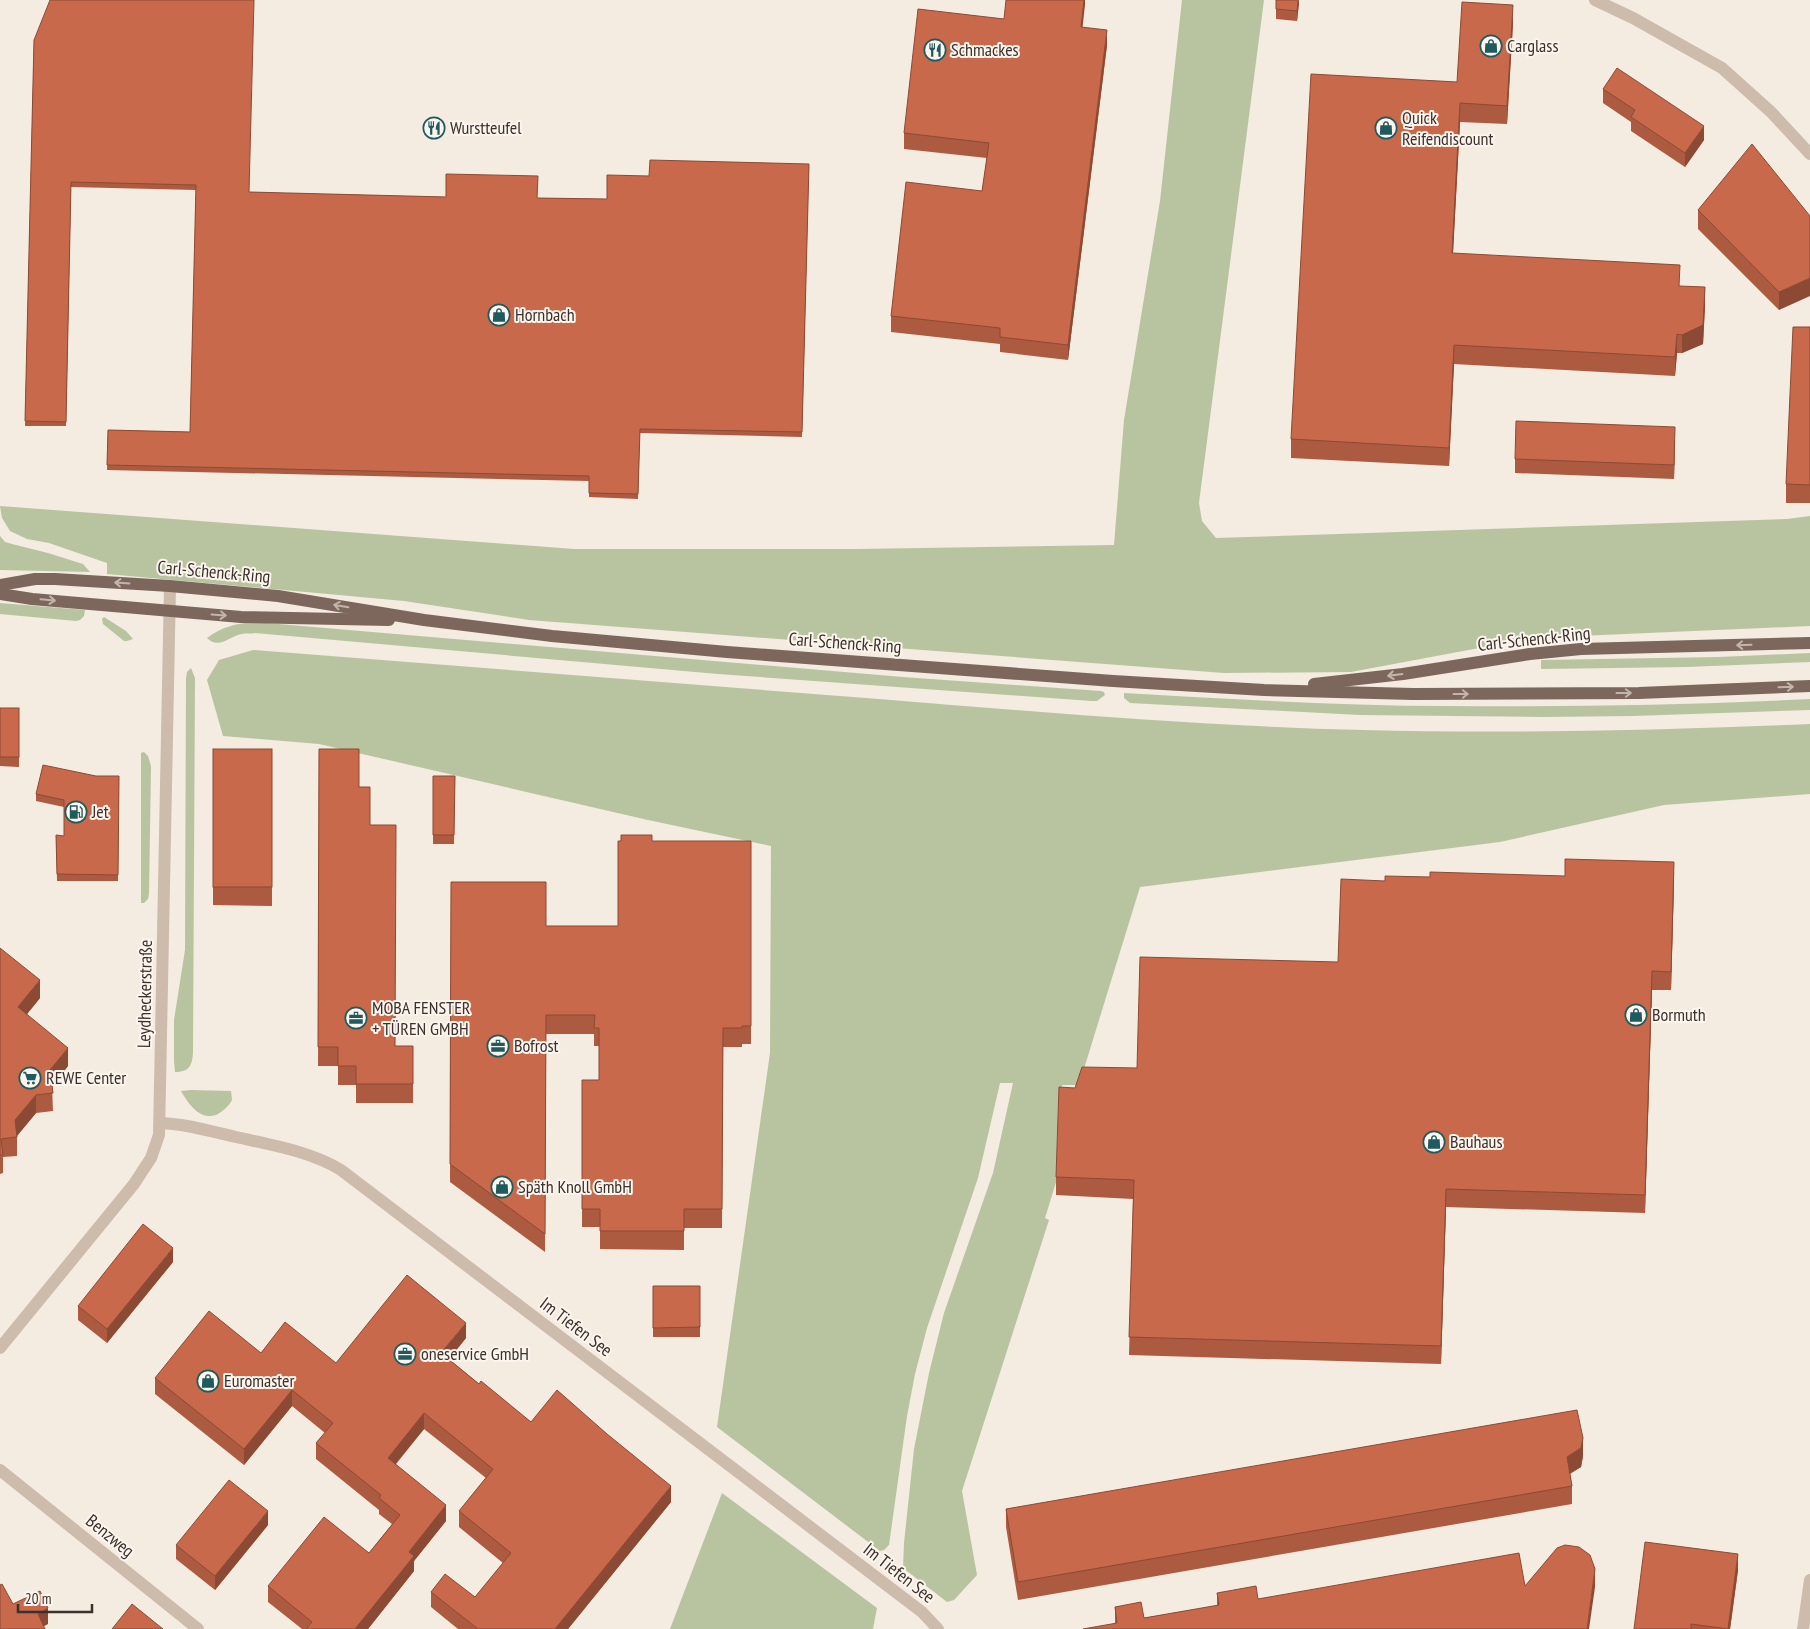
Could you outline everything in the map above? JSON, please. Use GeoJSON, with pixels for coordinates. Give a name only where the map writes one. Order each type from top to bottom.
{"type":"FeatureCollection","features":[{"type":"Feature","properties":{"kind":"main road","name":"Carl-Schenck-Ring"},"geometry":{"type":"LineString","coordinates":[[0,585],[35,579],[55,579],[170,586],[305,599],[424,620],[505,631],[653,646],[1113,681],[1264,690],[1413,694],[1639,693],[1810,686]]}},
{"type":"Feature","properties":{"kind":"main road","name":"Carl-Schenck-Ring"},"geometry":{"type":"LineString","coordinates":[[0,594],[32,599],[170,611],[276,618],[424,620]]}},
{"type":"Feature","properties":{"kind":"main road","name":"Carl-Schenck-Ring"},"geometry":{"type":"LineString","coordinates":[[1264,690],[1403,674],[1530,654],[1580,650],[1810,643]]}},
{"type":"Feature","properties":{"kind":"street"},"geometry":{"type":"LineString","coordinates":[[1595,0],[1633,18],[1722,68],[1770,112],[1810,154]]}},
{"type":"Feature","properties":{"kind":"street","name":"Leydheckerstraße"},"geometry":{"type":"LineString","coordinates":[[0,1348],[134,1184],[154,1151],[159,1135],[170,586]]}},
{"type":"Feature","properties":{"kind":"street","name":"Im Tiefen See"},"geometry":{"type":"LineString","coordinates":[[160,1123],[184,1125],[279,1147],[316,1157],[341,1170],[917,1608],[938,1629]]}},
{"type":"Feature","properties":{"kind":"street","name":"Benzweg"},"geometry":{"type":"LineString","coordinates":[[0,1470],[198,1629]]}},
{"type":"Feature","properties":{"kind":"street"},"geometry":{"type":"LineString","coordinates":[[1804,1629],[1810,1580]]}},
{"type":"Feature","properties":{"kind":"green space"},"geometry":{"type":"Polygon","coordinates":[[[1182,0],[1264,0],[1199,503],[1202,521],[1216,538],[1787,519],[1810,516],[1810,626],[1533,638],[1351,672],[1224,673],[529,620],[404,601],[107,574],[107,563],[49,543],[27,539],[10,531],[2,518],[0,506],[574,549],[857,549],[1114,545],[1124,420],[1160,201],[1182,0]]]}},
{"type":"Feature","properties":{"kind":"green space"},"geometry":{"type":"Polygon","coordinates":[[[0,536],[5,542],[83,564],[90,572],[0,570],[0,536]]]}},
{"type":"Feature","properties":{"kind":"green space"},"geometry":{"type":"Polygon","coordinates":[[[0,603],[85,610],[84,616],[76,621],[0,614],[0,603]]]}},
{"type":"Feature","properties":{"kind":"green space"},"geometry":{"type":"Polygon","coordinates":[[[104,617],[126,631],[133,639],[124,641],[103,624],[102,619],[104,617]]]}},
{"type":"Feature","properties":{"kind":"green space"},"geometry":{"type":"Polygon","coordinates":[[[255,622],[903,677],[1101,691],[1105,695],[1097,701],[1091,701],[718,674],[255,633],[237,635],[220,643],[207,638],[230,626],[255,622]]]}},
{"type":"Feature","properties":{"kind":"green space"},"geometry":{"type":"Polygon","coordinates":[[[253,650],[1060,713],[1303,728],[1475,732],[1642,730],[1810,724],[1810,794],[1664,805],[1500,842],[1140,887],[1079,1085],[1062,1085],[1057,1179],[1045,1218],[1049,1220],[962,1491],[977,1575],[954,1600],[947,1602],[903,1568],[914,1449],[929,1373],[944,1313],[993,1173],[1013,1083],[1000,1083],[978,1178],[927,1328],[915,1374],[907,1416],[889,1545],[880,1551],[717,1427],[770,1053],[771,846],[648,820],[319,744],[223,736],[207,680],[219,660],[253,650]]]}},
{"type":"Feature","properties":{"kind":"green space"},"geometry":{"type":"Polygon","coordinates":[[[1810,653],[1810,662],[1687,667],[1541,669],[1541,660],[1719,657],[1810,653]]]}},
{"type":"Feature","properties":{"kind":"green space"},"geometry":{"type":"Polygon","coordinates":[[[191,668],[195,678],[193,1053],[189,1067],[184,1071],[175,1072],[174,1020],[185,950],[186,678],[187,672],[191,668]]]}},
{"type":"Feature","properties":{"kind":"green space"},"geometry":{"type":"Polygon","coordinates":[[[1124,693],[1286,702],[1408,706],[1629,705],[1810,699],[1810,710],[1633,716],[1360,715],[1130,703],[1124,698],[1124,693]]]}},
{"type":"Feature","properties":{"kind":"green space"},"geometry":{"type":"Polygon","coordinates":[[[144,752],[148,756],[151,766],[149,894],[148,899],[141,903],[141,753],[144,752]]]}},
{"type":"Feature","properties":{"kind":"green space"},"geometry":{"type":"Polygon","coordinates":[[[181,1091],[231,1091],[232,1100],[218,1114],[206,1116],[192,1107],[181,1091]]]}},
{"type":"Feature","properties":{"kind":"green space"},"geometry":{"type":"Polygon","coordinates":[[[722,1493],[877,1608],[873,1629],[670,1629],[722,1493]]]}},
{"type":"Feature","properties":{"kind":"building","name":"Hornbach"},"geometry":{"type":"Polygon","coordinates":[[[50,0],[254,0],[249,192],[446,197],[446,174],[538,176],[537,198],[607,199],[607,175],[649,176],[650,160],[809,164],[802,432],[640,429],[638,494],[589,493],[589,476],[107,465],[108,430],[190,432],[196,185],[71,182],[66,422],[25,421],[34,40],[50,0]]]}},
{"type":"Feature","properties":{"kind":"building"},"geometry":{"type":"Polygon","coordinates":[[[1006,0],[1084,0],[1081,27],[1107,30],[1068,345],[1000,337],[1000,328],[891,316],[906,182],[982,191],[989,143],[904,133],[918,9],[1004,19],[1006,0]]]}},
{"type":"Feature","properties":{"kind":"building"},"geometry":{"type":"Polygon","coordinates":[[[1276,0],[1298,0],[1297,11],[1276,9],[1276,0]]]}},
{"type":"Feature","properties":{"kind":"building"},"geometry":{"type":"Polygon","coordinates":[[[1462,2],[1513,5],[1507,106],[1460,103],[1452,253],[1680,265],[1679,286],[1705,287],[1703,325],[1682,335],[1677,334],[1675,357],[1454,345],[1449,448],[1291,439],[1311,74],[1457,82],[1462,2]]]}},
{"type":"Feature","properties":{"kind":"building"},"geometry":{"type":"Polygon","coordinates":[[[1617,68],[1704,126],[1685,153],[1631,117],[1635,110],[1603,89],[1617,68]]]}},
{"type":"Feature","properties":{"kind":"building"},"geometry":{"type":"Polygon","coordinates":[[[1752,144],[1810,216],[1810,278],[1779,292],[1698,210],[1752,144]]]}},
{"type":"Feature","properties":{"kind":"building"},"geometry":{"type":"Polygon","coordinates":[[[1793,327],[1810,327],[1810,485],[1786,484],[1793,327]]]}},
{"type":"Feature","properties":{"kind":"building"},"geometry":{"type":"Polygon","coordinates":[[[1516,421],[1675,427],[1674,465],[1515,459],[1516,421]]]}},
{"type":"Feature","properties":{"kind":"building"},"geometry":{"type":"Polygon","coordinates":[[[0,708],[19,708],[19,757],[0,757],[0,708]]]}},
{"type":"Feature","properties":{"kind":"building"},"geometry":{"type":"Polygon","coordinates":[[[213,749],[272,749],[272,887],[213,887],[213,749]]]}},
{"type":"Feature","properties":{"kind":"building"},"geometry":{"type":"Polygon","coordinates":[[[319,749],[359,749],[359,787],[370,787],[370,825],[396,825],[395,1046],[413,1046],[413,1084],[356,1084],[356,1066],[338,1066],[338,1047],[318,1047],[319,749]]]}},
{"type":"Feature","properties":{"kind":"building"},"geometry":{"type":"Polygon","coordinates":[[[43,765],[96,776],[119,776],[118,875],[57,874],[56,835],[64,836],[64,800],[36,794],[43,765]]]}},
{"type":"Feature","properties":{"kind":"building"},"geometry":{"type":"Polygon","coordinates":[[[433,776],[455,776],[454,835],[433,835],[433,776]]]}},
{"type":"Feature","properties":{"kind":"building"},"geometry":{"type":"Polygon","coordinates":[[[621,835],[652,835],[652,841],[751,841],[751,1026],[723,1028],[722,1209],[684,1209],[684,1231],[600,1231],[600,1209],[582,1209],[582,1080],[599,1080],[599,1028],[594,1028],[595,1015],[546,1015],[545,1234],[450,1164],[451,882],[546,882],[546,926],[618,926],[618,841],[621,841],[621,835]]]}},
{"type":"Feature","properties":{"kind":"building"},"geometry":{"type":"Polygon","coordinates":[[[1565,859],[1674,862],[1671,972],[1652,971],[1645,1195],[1446,1189],[1441,1346],[1129,1337],[1134,1180],[1056,1177],[1059,1087],[1075,1088],[1082,1067],[1137,1068],[1140,957],[1338,962],[1341,879],[1385,881],[1385,876],[1430,877],[1430,872],[1565,876],[1565,859]]]}},
{"type":"Feature","properties":{"kind":"building","name":"REWE Center"},"geometry":{"type":"Polygon","coordinates":[[[0,948],[40,980],[18,1007],[68,1048],[50,1070],[53,1093],[36,1095],[15,1120],[17,1137],[1,1139],[3,1155],[0,1155],[0,948]]]}},
{"type":"Feature","properties":{"kind":"building"},"geometry":{"type":"Polygon","coordinates":[[[143,1224],[173,1248],[107,1329],[78,1306],[143,1224]]]}},
{"type":"Feature","properties":{"kind":"building"},"geometry":{"type":"Polygon","coordinates":[[[407,1275],[466,1323],[441,1353],[479,1384],[481,1381],[531,1422],[557,1390],[671,1486],[555,1629],[478,1629],[431,1592],[445,1574],[475,1597],[511,1553],[459,1511],[493,1469],[424,1413],[388,1458],[446,1505],[409,1552],[414,1556],[355,1629],[306,1629],[312,1622],[268,1586],[324,1517],[369,1553],[400,1515],[379,1498],[381,1495],[316,1443],[333,1423],[292,1390],[244,1449],[155,1378],[209,1311],[261,1353],[285,1322],[336,1363],[407,1275]]]}},
{"type":"Feature","properties":{"kind":"building"},"geometry":{"type":"Polygon","coordinates":[[[653,1286],[700,1286],[700,1327],[653,1328],[653,1286]]]}},
{"type":"Feature","properties":{"kind":"building"},"geometry":{"type":"Polygon","coordinates":[[[1577,1410],[1583,1438],[1581,1448],[1567,1457],[1572,1486],[1018,1582],[1006,1509],[1577,1410]]]}},
{"type":"Feature","properties":{"kind":"building"},"geometry":{"type":"Polygon","coordinates":[[[229,1480],[268,1511],[215,1576],[176,1545],[229,1480]]]}},
{"type":"Feature","properties":{"kind":"building"},"geometry":{"type":"Polygon","coordinates":[[[1645,1542],[1738,1554],[1728,1629],[1691,1624],[1691,1629],[1634,1629],[1645,1542]]]}},
{"type":"Feature","properties":{"kind":"building"},"geometry":{"type":"Polygon","coordinates":[[[1565,1545],[1579,1547],[1590,1555],[1595,1569],[1587,1629],[1083,1629],[1117,1623],[1115,1607],[1141,1602],[1144,1618],[1219,1605],[1217,1593],[1256,1586],[1258,1599],[1519,1553],[1525,1586],[1557,1548],[1565,1545]]]}},
{"type":"Feature","properties":{"kind":"building"},"geometry":{"type":"Polygon","coordinates":[[[2,1584],[13,1604],[40,1591],[48,1608],[38,1614],[45,1629],[0,1629],[0,1585],[2,1584]]]}},
{"type":"Feature","properties":{"kind":"building"},"geometry":{"type":"Polygon","coordinates":[[[132,1604],[163,1629],[112,1629],[132,1604]]]}},
{"type":"Feature","properties":{"kind":"place","name":"Carglass"},"geometry":{"type":"Point","coordinates":[1491,46]}},
{"type":"Feature","properties":{"kind":"place","name":"Schmackes"},"geometry":{"type":"Point","coordinates":[935,50]}},
{"type":"Feature","properties":{"kind":"place","name":"Wurstteufel"},"geometry":{"type":"Point","coordinates":[434,128]}},
{"type":"Feature","properties":{"kind":"place","name":"Quick Reifendiscount"},"geometry":{"type":"Point","coordinates":[1386,128]}},
{"type":"Feature","properties":{"kind":"place","name":"Hornbach"},"geometry":{"type":"Point","coordinates":[499,315]}},
{"type":"Feature","properties":{"kind":"place","name":"Jet"},"geometry":{"type":"Point","coordinates":[76,812]}},
{"type":"Feature","properties":{"kind":"place","name":"Bormuth"},"geometry":{"type":"Point","coordinates":[1636,1015]}},
{"type":"Feature","properties":{"kind":"place","name":"MOBA FENSTER + TÜREN GMBH"},"geometry":{"type":"Point","coordinates":[356,1018]}},
{"type":"Feature","properties":{"kind":"place","name":"Bofrost"},"geometry":{"type":"Point","coordinates":[498,1046]}},
{"type":"Feature","properties":{"kind":"place","name":"REWE Center"},"geometry":{"type":"Point","coordinates":[30,1078]}},
{"type":"Feature","properties":{"kind":"place","name":"Bauhaus"},"geometry":{"type":"Point","coordinates":[1434,1142]}},
{"type":"Feature","properties":{"kind":"place","name":"Späth Knoll GmbH"},"geometry":{"type":"Point","coordinates":[502,1187]}},
{"type":"Feature","properties":{"kind":"place","name":"oneservice GmbH"},"geometry":{"type":"Point","coordinates":[405,1354]}},
{"type":"Feature","properties":{"kind":"place","name":"Euromaster"},"geometry":{"type":"Point","coordinates":[208,1381]}}]}
